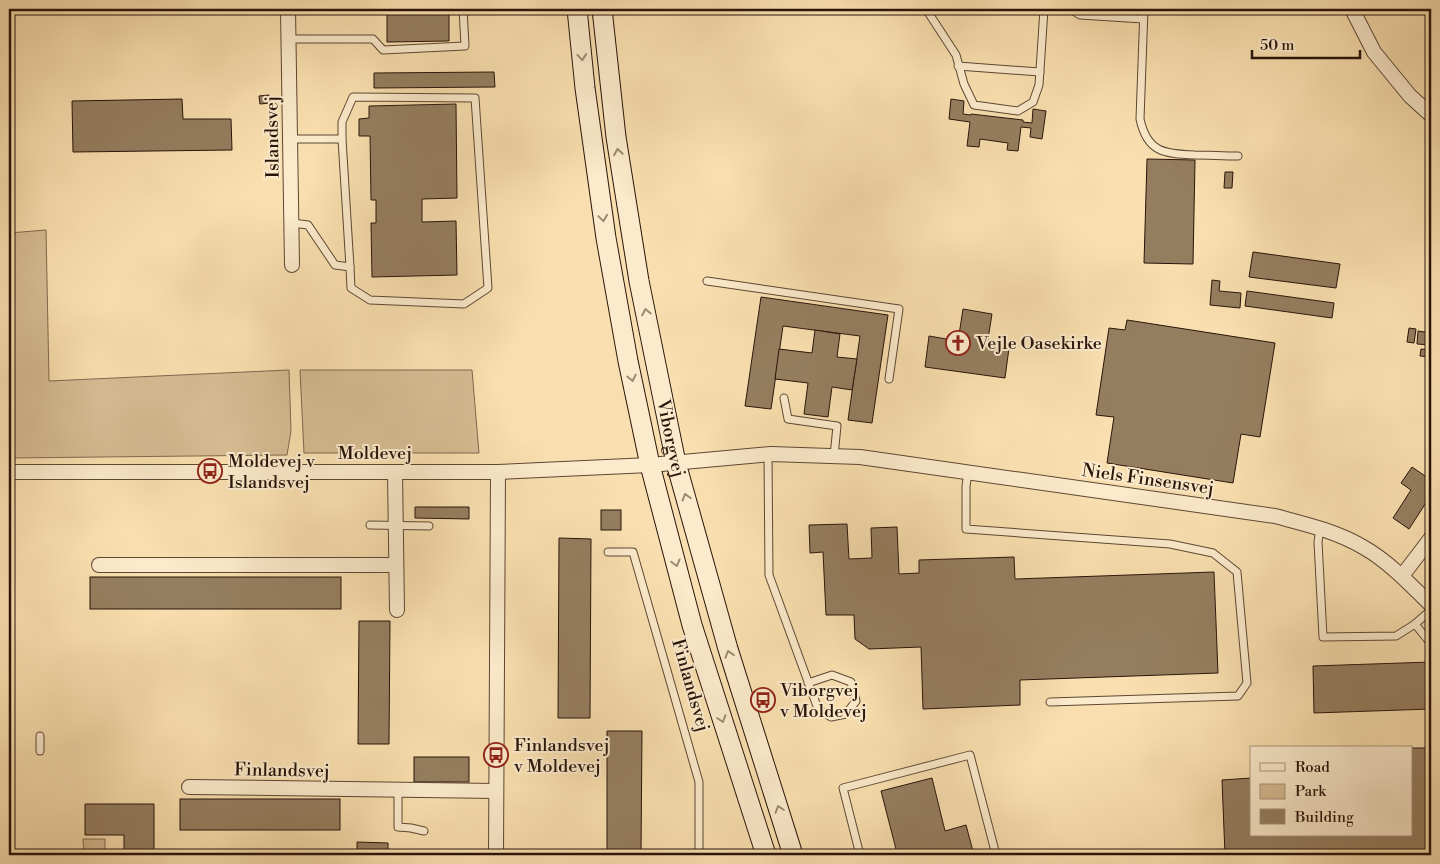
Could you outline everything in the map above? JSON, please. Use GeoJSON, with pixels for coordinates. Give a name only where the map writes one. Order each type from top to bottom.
{"type":"FeatureCollection","features":[{"type":"Feature","properties":{"kind":"street","name":"Islandsvej"},"geometry":{"type":"LineString","coordinates":[[288,9],[292,265]]}},
{"type":"Feature","properties":{"kind":"street","name":"Viborgvej"},"geometry":{"type":"LineString","coordinates":[[577,9],[585,88],[606,238],[628,361],[650,465],[692,625],[766,855]]}},
{"type":"Feature","properties":{"kind":"street","name":"Viborgvej"},"geometry":{"type":"LineString","coordinates":[[602,9],[616,137],[636,262],[676,463],[728,649],[793,855]]}},
{"type":"Feature","properties":{"kind":"street"},"geometry":{"type":"LineString","coordinates":[[1352,9],[1374,52],[1410,96],[1431,115]]}},
{"type":"Feature","properties":{"kind":"street","name":"Niels Finsensvej"},"geometry":{"type":"LineString","coordinates":[[650,465],[768,454],[860,457],[1275,516],[1320,528],[1363,547],[1402,576],[1431,605]]}},
{"type":"Feature","properties":{"kind":"street","name":"Moldevej"},"geometry":{"type":"LineString","coordinates":[[9,472],[498,472],[650,465]]}},
{"type":"Feature","properties":{"kind":"street"},"geometry":{"type":"LineString","coordinates":[[395,472],[397,610]]}},
{"type":"Feature","properties":{"kind":"street"},"geometry":{"type":"LineString","coordinates":[[496,855],[498,472]]}},
{"type":"Feature","properties":{"kind":"street"},"geometry":{"type":"LineString","coordinates":[[1402,576],[1431,538]]}},
{"type":"Feature","properties":{"kind":"street"},"geometry":{"type":"LineString","coordinates":[[98,565],[396,565]]}},
{"type":"Feature","properties":{"kind":"street","name":"Finlandsvej"},"geometry":{"type":"LineString","coordinates":[[188,787],[496,792]]}},
{"type":"Feature","properties":{"kind":"lane"},"geometry":{"type":"LineString","coordinates":[[289,39],[373,39],[382,50],[465,46],[463,9]]}},
{"type":"Feature","properties":{"kind":"lane"},"geometry":{"type":"LineString","coordinates":[[926,9],[956,55],[964,84],[974,105],[1018,111],[1033,102],[1039,86],[1044,9]]}},
{"type":"Feature","properties":{"kind":"lane"},"geometry":{"type":"LineString","coordinates":[[1070,9],[1080,15],[1143,19]]}},
{"type":"Feature","properties":{"kind":"lane"},"geometry":{"type":"LineString","coordinates":[[1144,9],[1140,118],[1142,130],[1147,139],[1155,147],[1164,152],[1174,154],[1238,156]]}},
{"type":"Feature","properties":{"kind":"lane"},"geometry":{"type":"LineString","coordinates":[[958,66],[1040,72]]}},
{"type":"Feature","properties":{"kind":"lane"},"geometry":{"type":"LineString","coordinates":[[353,97],[475,98],[488,288],[464,304],[370,300],[351,288],[350,266],[342,122],[353,97]]}},
{"type":"Feature","properties":{"kind":"lane"},"geometry":{"type":"LineString","coordinates":[[291,139],[342,139]]}},
{"type":"Feature","properties":{"kind":"lane"},"geometry":{"type":"LineString","coordinates":[[292,223],[308,225],[335,265],[350,266]]}},
{"type":"Feature","properties":{"kind":"lane"},"geometry":{"type":"LineString","coordinates":[[707,281],[900,309],[889,379]]}},
{"type":"Feature","properties":{"kind":"lane"},"geometry":{"type":"LineString","coordinates":[[784,398],[788,419],[837,426],[834,456]]}},
{"type":"Feature","properties":{"kind":"lane"},"geometry":{"type":"LineString","coordinates":[[768,454],[769,576],[808,682],[818,709],[831,718],[846,714],[856,702],[851,682],[832,675],[808,682]]}},
{"type":"Feature","properties":{"kind":"lane"},"geometry":{"type":"LineString","coordinates":[[968,472],[966,486],[966,529],[1170,544],[1213,553],[1237,572],[1247,683],[1238,696],[1050,702]]}},
{"type":"Feature","properties":{"kind":"lane"},"geometry":{"type":"LineString","coordinates":[[370,525],[429,526]]}},
{"type":"Feature","properties":{"kind":"lane"},"geometry":{"type":"LineString","coordinates":[[1320,528],[1318,542],[1323,636],[1396,636],[1415,624],[1431,610]]}},
{"type":"Feature","properties":{"kind":"lane","name":"Finlandsvej"},"geometry":{"type":"LineString","coordinates":[[608,552],[634,552],[699,782],[698,855]]}},
{"type":"Feature","properties":{"kind":"lane"},"geometry":{"type":"LineString","coordinates":[[1415,624],[1431,644]]}},
{"type":"Feature","properties":{"kind":"lane"},"geometry":{"type":"LineString","coordinates":[[40,736],[40,751]]}},
{"type":"Feature","properties":{"kind":"lane"},"geometry":{"type":"LineString","coordinates":[[860,855],[843,788],[970,755],[996,855]]}},
{"type":"Feature","properties":{"kind":"lane"},"geometry":{"type":"LineString","coordinates":[[398,790],[398,827],[424,831]]}},
{"type":"Feature","properties":{"kind":"green space"},"geometry":{"type":"Polygon","coordinates":[[[46,230],[49,381],[289,370],[291,431],[287,455],[9,458],[9,233],[46,230]]]}},
{"type":"Feature","properties":{"kind":"green space"},"geometry":{"type":"Polygon","coordinates":[[[300,370],[472,370],[479,453],[304,453],[300,370]]]}},
{"type":"Feature","properties":{"kind":"green space"},"geometry":{"type":"Polygon","coordinates":[[[83,839],[105,839],[105,852],[103,855],[84,855],[83,839]]]}},
{"type":"Feature","properties":{"kind":"building"},"geometry":{"type":"Polygon","coordinates":[[[387,9],[449,9],[449,41],[387,42],[387,9]]]}},
{"type":"Feature","properties":{"kind":"building"},"geometry":{"type":"Polygon","coordinates":[[[494,72],[495,87],[374,88],[374,73],[494,72]]]}},
{"type":"Feature","properties":{"kind":"building"},"geometry":{"type":"Polygon","coordinates":[[[269,95],[270,103],[260,104],[259,96],[269,95]]]}},
{"type":"Feature","properties":{"kind":"building"},"geometry":{"type":"Polygon","coordinates":[[[182,99],[183,119],[231,119],[232,150],[73,152],[72,101],[182,99]]]}},
{"type":"Feature","properties":{"kind":"building"},"geometry":{"type":"Polygon","coordinates":[[[951,99],[964,101],[963,114],[1023,120],[1023,122],[1032,123],[1033,109],[1046,111],[1042,139],[1030,137],[1031,128],[1021,127],[1018,151],[1007,150],[1008,143],[980,139],[979,147],[967,146],[970,122],[949,119],[951,99]]]}},
{"type":"Feature","properties":{"kind":"building"},"geometry":{"type":"Polygon","coordinates":[[[456,104],[457,198],[422,199],[422,222],[456,221],[457,275],[372,277],[371,223],[376,223],[376,200],[371,200],[370,136],[359,136],[359,119],[369,118],[369,106],[456,104]]]}},
{"type":"Feature","properties":{"kind":"building"},"geometry":{"type":"Polygon","coordinates":[[[1147,159],[1195,160],[1193,264],[1144,263],[1147,159]]]}},
{"type":"Feature","properties":{"kind":"building"},"geometry":{"type":"Polygon","coordinates":[[[1225,172],[1233,172],[1232,188],[1224,188],[1225,172]]]}},
{"type":"Feature","properties":{"kind":"building"},"geometry":{"type":"Polygon","coordinates":[[[1253,252],[1340,264],[1336,288],[1249,277],[1253,252]]]}},
{"type":"Feature","properties":{"kind":"building"},"geometry":{"type":"Polygon","coordinates":[[[1212,280],[1220,281],[1219,291],[1241,293],[1240,308],[1210,305],[1212,280]]]}},
{"type":"Feature","properties":{"kind":"building"},"geometry":{"type":"Polygon","coordinates":[[[1247,291],[1334,303],[1332,318],[1245,306],[1247,291]]]}},
{"type":"Feature","properties":{"kind":"building"},"geometry":{"type":"Polygon","coordinates":[[[761,297],[888,315],[872,423],[848,420],[860,336],[783,326],[771,409],[745,406],[761,297]]]}},
{"type":"Feature","properties":{"kind":"building","name":"Vejle Oasekirke"},"geometry":{"type":"Polygon","coordinates":[[[963,309],[992,314],[987,345],[1009,348],[1005,378],[925,367],[929,336],[958,341],[963,309]]]}},
{"type":"Feature","properties":{"kind":"building"},"geometry":{"type":"Polygon","coordinates":[[[1127,320],[1275,343],[1260,437],[1241,434],[1233,483],[1107,463],[1114,417],[1096,415],[1109,328],[1125,330],[1127,320]]]}},
{"type":"Feature","properties":{"kind":"building"},"geometry":{"type":"Polygon","coordinates":[[[1409,328],[1416,329],[1414,343],[1407,342],[1409,328]]]}},
{"type":"Feature","properties":{"kind":"building"},"geometry":{"type":"Polygon","coordinates":[[[815,330],[840,334],[837,357],[857,359],[852,390],[832,387],[828,417],[804,414],[808,383],[775,379],[779,349],[812,353],[815,330]]]}},
{"type":"Feature","properties":{"kind":"building"},"geometry":{"type":"Polygon","coordinates":[[[1418,331],[1431,333],[1431,345],[1417,344],[1418,331]]]}},
{"type":"Feature","properties":{"kind":"building"},"geometry":{"type":"Polygon","coordinates":[[[1421,349],[1431,350],[1431,357],[1420,356],[1421,349]]]}},
{"type":"Feature","properties":{"kind":"building"},"geometry":{"type":"Polygon","coordinates":[[[1412,467],[1431,480],[1431,495],[1409,529],[1393,518],[1411,490],[1401,483],[1412,467]]]}},
{"type":"Feature","properties":{"kind":"building"},"geometry":{"type":"Polygon","coordinates":[[[415,507],[469,507],[469,519],[415,518],[415,507]]]}},
{"type":"Feature","properties":{"kind":"building"},"geometry":{"type":"Polygon","coordinates":[[[601,510],[621,510],[621,530],[601,530],[601,510]]]}},
{"type":"Feature","properties":{"kind":"building"},"geometry":{"type":"Polygon","coordinates":[[[847,524],[849,559],[872,558],[871,528],[897,527],[899,574],[919,573],[919,560],[1014,557],[1015,579],[1214,572],[1218,673],[1020,680],[1020,705],[923,709],[921,647],[869,649],[855,639],[854,615],[826,615],[823,552],[810,553],[809,525],[847,524]]]}},
{"type":"Feature","properties":{"kind":"building"},"geometry":{"type":"Polygon","coordinates":[[[559,538],[591,539],[590,718],[558,718],[559,538]]]}},
{"type":"Feature","properties":{"kind":"building"},"geometry":{"type":"Polygon","coordinates":[[[90,577],[341,577],[341,609],[90,609],[90,577]]]}},
{"type":"Feature","properties":{"kind":"building"},"geometry":{"type":"Polygon","coordinates":[[[359,621],[390,621],[389,744],[358,744],[359,621]]]}},
{"type":"Feature","properties":{"kind":"building"},"geometry":{"type":"Polygon","coordinates":[[[1431,662],[1431,709],[1314,713],[1313,666],[1431,662]]]}},
{"type":"Feature","properties":{"kind":"building"},"geometry":{"type":"Polygon","coordinates":[[[607,731],[642,731],[641,855],[607,855],[607,731]]]}},
{"type":"Feature","properties":{"kind":"building"},"geometry":{"type":"Polygon","coordinates":[[[1412,748],[1431,748],[1431,855],[1225,855],[1222,780],[1250,778],[1250,836],[1412,836],[1412,748]]]}},
{"type":"Feature","properties":{"kind":"building"},"geometry":{"type":"Polygon","coordinates":[[[414,757],[469,757],[469,782],[414,782],[414,757]]]}},
{"type":"Feature","properties":{"kind":"building"},"geometry":{"type":"Polygon","coordinates":[[[932,778],[945,831],[966,825],[974,855],[877,855],[896,849],[881,791],[932,778]]]}},
{"type":"Feature","properties":{"kind":"building"},"geometry":{"type":"Polygon","coordinates":[[[180,799],[340,799],[340,830],[180,830],[180,799]]]}},
{"type":"Feature","properties":{"kind":"building"},"geometry":{"type":"Polygon","coordinates":[[[85,804],[154,804],[154,855],[124,855],[124,835],[85,835],[85,804]]]}},
{"type":"Feature","properties":{"kind":"building"},"geometry":{"type":"Polygon","coordinates":[[[357,842],[388,843],[388,855],[357,855],[357,842]]]}},
{"type":"Feature","properties":{"kind":"place","name":"Vejle Oasekirke"},"geometry":{"type":"Point","coordinates":[958,343]}},
{"type":"Feature","properties":{"kind":"place","name":"Moldevej v Islandsvej"},"geometry":{"type":"Point","coordinates":[210,471]}},
{"type":"Feature","properties":{"kind":"place","name":"Viborgvej v Moldevej"},"geometry":{"type":"Point","coordinates":[763,700]}},
{"type":"Feature","properties":{"kind":"place","name":"Finlandsvej v Moldevej"},"geometry":{"type":"Point","coordinates":[496,755]}}]}
